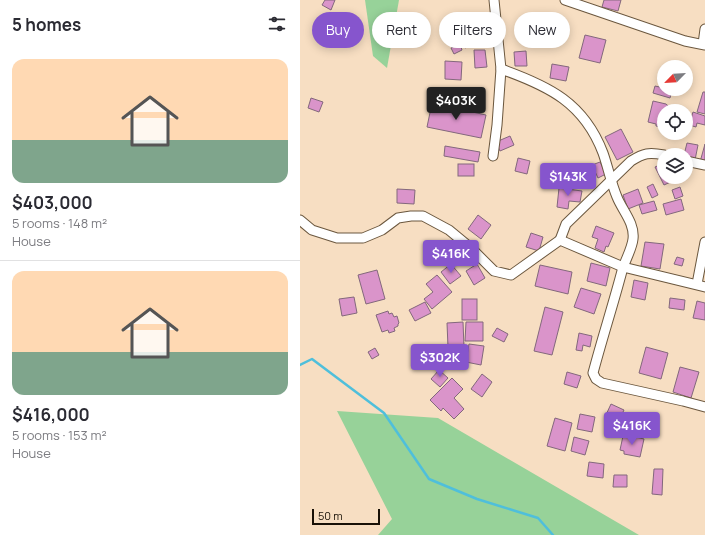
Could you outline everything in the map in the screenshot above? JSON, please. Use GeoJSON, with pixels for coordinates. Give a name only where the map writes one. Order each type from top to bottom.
{"type":"FeatureCollection","features":[{"type":"Feature","properties":{"kind":"street"},"geometry":{"type":"LineString","coordinates":[[493,156],[501,69],[494,0]]}},
{"type":"Feature","properties":{"kind":"street"},"geometry":{"type":"LineString","coordinates":[[564,0],[685,41],[704,44],[705,29]]}},
{"type":"Feature","properties":{"kind":"street"},"geometry":{"type":"LineString","coordinates":[[501,69],[552,90],[569,103],[591,128],[602,152],[617,197],[632,228],[633,239],[623,268],[593,373],[596,379],[602,383],[705,407]]}},
{"type":"Feature","properties":{"kind":"street"},"geometry":{"type":"LineString","coordinates":[[300,220],[312,230],[337,238],[363,238],[382,230],[398,218],[423,216],[449,230],[472,249],[494,271],[511,275],[560,240],[566,224],[631,161],[641,155],[652,153],[657,154]]}},
{"type":"Feature","properties":{"kind":"street"},"geometry":{"type":"LineString","coordinates":[[693,162],[705,165]]}},
{"type":"Feature","properties":{"kind":"street"},"geometry":{"type":"LineString","coordinates":[[560,240],[623,268],[701,286],[705,242]]}},
{"type":"Feature","properties":{"kind":"green space"},"geometry":{"type":"Polygon","coordinates":[[[365,0],[399,0],[397,12],[372,12],[372,48],[391,48],[387,68],[373,56],[365,0]]]}},
{"type":"Feature","properties":{"kind":"green space"},"geometry":{"type":"Polygon","coordinates":[[[337,411],[438,418],[639,535],[378,535],[392,519],[337,411]]]}},
{"type":"Feature","properties":{"kind":"building"},"geometry":{"type":"Polygon","coordinates":[[[325,0],[335,0],[331,10],[322,5],[325,0]]]}},
{"type":"Feature","properties":{"kind":"building"},"geometry":{"type":"Polygon","coordinates":[[[604,0],[621,0],[618,11],[602,7],[604,0]]]}},
{"type":"Feature","properties":{"kind":"building"},"geometry":{"type":"Polygon","coordinates":[[[585,35],[606,40],[600,63],[579,58],[585,35]]]}},
{"type":"Feature","properties":{"kind":"building"},"geometry":{"type":"Polygon","coordinates":[[[451,48],[461,48],[462,50],[454,54],[451,48]]]}},
{"type":"Feature","properties":{"kind":"building"},"geometry":{"type":"Polygon","coordinates":[[[474,50],[485,50],[487,67],[475,68],[474,50]]]}},
{"type":"Feature","properties":{"kind":"building"},"geometry":{"type":"Polygon","coordinates":[[[526,51],[527,66],[515,66],[514,52],[526,51]]]}},
{"type":"Feature","properties":{"kind":"building"},"geometry":{"type":"Polygon","coordinates":[[[445,61],[462,62],[461,80],[445,79],[445,61]]]}},
{"type":"Feature","properties":{"kind":"building"},"geometry":{"type":"Polygon","coordinates":[[[552,64],[569,67],[566,81],[550,78],[552,64]]]}},
{"type":"Feature","properties":{"kind":"building"},"geometry":{"type":"Polygon","coordinates":[[[655,86],[657,86],[657,94],[653,93],[655,86]]]}},
{"type":"Feature","properties":{"kind":"building"},"geometry":{"type":"Polygon","coordinates":[[[703,92],[705,92],[705,114],[697,112],[703,92]]]}},
{"type":"Feature","properties":{"kind":"building"},"geometry":{"type":"Polygon","coordinates":[[[311,98],[323,102],[319,112],[308,108],[311,98]]]}},
{"type":"Feature","properties":{"kind":"building"},"geometry":{"type":"Polygon","coordinates":[[[653,101],[666,104],[657,104],[657,126],[656,124],[648,122],[653,101]]]}},
{"type":"Feature","properties":{"kind":"building"},"geometry":{"type":"Polygon","coordinates":[[[432,103],[486,115],[481,138],[427,127],[432,103]]]}},
{"type":"Feature","properties":{"kind":"building"},"geometry":{"type":"Polygon","coordinates":[[[693,112],[705,116],[705,125],[697,123],[696,127],[693,126],[693,112]]]}},
{"type":"Feature","properties":{"kind":"building"},"geometry":{"type":"Polygon","coordinates":[[[621,129],[633,152],[617,160],[605,137],[621,129]]]}},
{"type":"Feature","properties":{"kind":"building"},"geometry":{"type":"Polygon","coordinates":[[[510,136],[514,145],[500,151],[496,142],[510,136]]]}},
{"type":"Feature","properties":{"kind":"building"},"geometry":{"type":"Polygon","coordinates":[[[687,143],[698,145],[695,160],[693,160],[693,148],[686,148],[687,143]]]}},
{"type":"Feature","properties":{"kind":"building"},"geometry":{"type":"Polygon","coordinates":[[[705,144],[705,164],[700,162],[705,144]]]}},
{"type":"Feature","properties":{"kind":"building"},"geometry":{"type":"Polygon","coordinates":[[[445,146],[480,152],[478,162],[444,156],[445,146]]]}},
{"type":"Feature","properties":{"kind":"building"},"geometry":{"type":"Polygon","coordinates":[[[518,158],[530,161],[527,174],[515,171],[518,158]]]}},
{"type":"Feature","properties":{"kind":"building"},"geometry":{"type":"Polygon","coordinates":[[[600,162],[606,174],[598,178],[592,165],[600,162]]]}},
{"type":"Feature","properties":{"kind":"building"},"geometry":{"type":"Polygon","coordinates":[[[458,164],[474,164],[474,176],[458,176],[458,164]]]}},
{"type":"Feature","properties":{"kind":"building"},"geometry":{"type":"Polygon","coordinates":[[[653,184],[658,195],[652,198],[647,187],[653,184]]]}},
{"type":"Feature","properties":{"kind":"building"},"geometry":{"type":"Polygon","coordinates":[[[680,187],[683,196],[675,199],[672,190],[680,187]]]}},
{"type":"Feature","properties":{"kind":"building"},"geometry":{"type":"Polygon","coordinates":[[[559,188],[582,191],[580,202],[569,201],[568,209],[557,207],[559,188]]]}},
{"type":"Feature","properties":{"kind":"building"},"geometry":{"type":"Polygon","coordinates":[[[397,189],[415,190],[414,204],[397,203],[397,189]]]}},
{"type":"Feature","properties":{"kind":"building"},"geometry":{"type":"Polygon","coordinates":[[[638,189],[643,203],[628,209],[623,195],[638,189]]]}},
{"type":"Feature","properties":{"kind":"building"},"geometry":{"type":"Polygon","coordinates":[[[681,199],[684,210],[666,215],[663,204],[681,199]]]}},
{"type":"Feature","properties":{"kind":"building"},"geometry":{"type":"Polygon","coordinates":[[[654,201],[657,210],[642,214],[639,205],[654,201]]]}},
{"type":"Feature","properties":{"kind":"building"},"geometry":{"type":"Polygon","coordinates":[[[478,215],[491,225],[481,239],[468,229],[478,215]]]}},
{"type":"Feature","properties":{"kind":"building"},"geometry":{"type":"Polygon","coordinates":[[[596,226],[614,233],[608,247],[606,246],[604,252],[595,248],[598,239],[592,237],[596,226]]]}},
{"type":"Feature","properties":{"kind":"building"},"geometry":{"type":"Polygon","coordinates":[[[531,233],[543,237],[539,251],[526,247],[531,233]]]}},
{"type":"Feature","properties":{"kind":"building"},"geometry":{"type":"Polygon","coordinates":[[[645,242],[664,244],[660,269],[641,266],[645,242]]]}},
{"type":"Feature","properties":{"kind":"building"},"geometry":{"type":"Polygon","coordinates":[[[463,248],[469,258],[459,265],[452,255],[463,248]]]}},
{"type":"Feature","properties":{"kind":"building"},"geometry":{"type":"Polygon","coordinates":[[[677,257],[684,259],[682,266],[674,264],[677,257]]]}},
{"type":"Feature","properties":{"kind":"building"},"geometry":{"type":"Polygon","coordinates":[[[591,263],[610,268],[606,286],[587,281],[591,263]]]}},
{"type":"Feature","properties":{"kind":"building"},"geometry":{"type":"Polygon","coordinates":[[[451,264],[461,276],[450,284],[441,272],[451,264]]]}},
{"type":"Feature","properties":{"kind":"building"},"geometry":{"type":"Polygon","coordinates":[[[477,264],[485,278],[474,285],[466,271],[477,264]]]}},
{"type":"Feature","properties":{"kind":"building"},"geometry":{"type":"Polygon","coordinates":[[[540,265],[572,272],[568,294],[535,286],[540,265]]]}},
{"type":"Feature","properties":{"kind":"building"},"geometry":{"type":"Polygon","coordinates":[[[377,270],[385,299],[366,304],[358,275],[377,270]]]}},
{"type":"Feature","properties":{"kind":"building"},"geometry":{"type":"Polygon","coordinates":[[[437,275],[452,292],[432,309],[424,299],[433,292],[426,284],[437,275]]]}},
{"type":"Feature","properties":{"kind":"building"},"geometry":{"type":"Polygon","coordinates":[[[634,280],[648,283],[645,300],[631,297],[634,280]]]}},
{"type":"Feature","properties":{"kind":"building"},"geometry":{"type":"Polygon","coordinates":[[[581,288],[601,294],[594,314],[574,307],[581,288]]]}},
{"type":"Feature","properties":{"kind":"building"},"geometry":{"type":"Polygon","coordinates":[[[354,297],[357,313],[342,316],[339,299],[354,297]]]}},
{"type":"Feature","properties":{"kind":"building"},"geometry":{"type":"Polygon","coordinates":[[[670,298],[685,300],[684,310],[669,308],[670,298]]]}},
{"type":"Feature","properties":{"kind":"building"},"geometry":{"type":"Polygon","coordinates":[[[462,299],[477,299],[477,320],[462,320],[462,299]]]}},
{"type":"Feature","properties":{"kind":"building"},"geometry":{"type":"Polygon","coordinates":[[[697,301],[705,303],[705,320],[693,318],[697,301]]]}},
{"type":"Feature","properties":{"kind":"building"},"geometry":{"type":"Polygon","coordinates":[[[425,302],[431,313],[415,321],[409,310],[425,302]]]}},
{"type":"Feature","properties":{"kind":"building"},"geometry":{"type":"Polygon","coordinates":[[[545,307],[563,312],[552,355],[534,351],[545,307]]]}},
{"type":"Feature","properties":{"kind":"building"},"geometry":{"type":"Polygon","coordinates":[[[388,311],[389,314],[392,313],[394,317],[397,316],[399,323],[398,326],[394,328],[395,331],[389,333],[388,330],[382,332],[376,315],[388,311]]]}},
{"type":"Feature","properties":{"kind":"building"},"geometry":{"type":"Polygon","coordinates":[[[463,322],[464,347],[448,347],[447,323],[463,322]]]}},
{"type":"Feature","properties":{"kind":"building"},"geometry":{"type":"Polygon","coordinates":[[[466,322],[483,322],[483,341],[465,341],[466,322]]]}},
{"type":"Feature","properties":{"kind":"building"},"geometry":{"type":"Polygon","coordinates":[[[497,328],[508,334],[504,342],[492,336],[497,328]]]}},
{"type":"Feature","properties":{"kind":"building"},"geometry":{"type":"Polygon","coordinates":[[[579,333],[592,336],[590,347],[583,345],[582,351],[576,350],[579,333]]]}},
{"type":"Feature","properties":{"kind":"building"},"geometry":{"type":"Polygon","coordinates":[[[469,344],[484,346],[481,365],[466,362],[469,344]]]}},
{"type":"Feature","properties":{"kind":"building"},"geometry":{"type":"Polygon","coordinates":[[[646,347],[668,353],[661,379],[639,373],[646,347]]]}},
{"type":"Feature","properties":{"kind":"building"},"geometry":{"type":"Polygon","coordinates":[[[375,348],[379,355],[372,359],[368,352],[375,348]]]}},
{"type":"Feature","properties":{"kind":"building"},"geometry":{"type":"Polygon","coordinates":[[[680,367],[699,372],[691,398],[673,392],[680,367]]]}},
{"type":"Feature","properties":{"kind":"building"},"geometry":{"type":"Polygon","coordinates":[[[439,370],[448,378],[440,387],[431,379],[439,370]]]}},
{"type":"Feature","properties":{"kind":"building"},"geometry":{"type":"Polygon","coordinates":[[[567,372],[581,376],[577,388],[564,384],[567,372]]]}},
{"type":"Feature","properties":{"kind":"building"},"geometry":{"type":"Polygon","coordinates":[[[482,374],[492,382],[482,397],[471,389],[482,374]]]}},
{"type":"Feature","properties":{"kind":"building"},"geometry":{"type":"Polygon","coordinates":[[[452,378],[463,389],[454,398],[464,409],[454,419],[443,408],[441,411],[430,400],[452,378]]]}},
{"type":"Feature","properties":{"kind":"building"},"geometry":{"type":"Polygon","coordinates":[[[611,404],[624,410],[620,418],[617,416],[614,422],[605,417],[611,404]]]}},
{"type":"Feature","properties":{"kind":"building"},"geometry":{"type":"Polygon","coordinates":[[[580,414],[595,417],[592,432],[577,429],[580,414]]]}},
{"type":"Feature","properties":{"kind":"building"},"geometry":{"type":"Polygon","coordinates":[[[555,418],[572,423],[565,451],[547,446],[555,418]]]}},
{"type":"Feature","properties":{"kind":"building"},"geometry":{"type":"Polygon","coordinates":[[[627,435],[644,439],[640,457],[624,454],[624,451],[620,450],[623,436],[627,437],[627,435]]]}},
{"type":"Feature","properties":{"kind":"building"},"geometry":{"type":"Polygon","coordinates":[[[574,437],[589,441],[585,455],[571,451],[574,437]]]}},
{"type":"Feature","properties":{"kind":"building"},"geometry":{"type":"Polygon","coordinates":[[[589,462],[604,464],[603,478],[587,476],[589,462]]]}},
{"type":"Feature","properties":{"kind":"building"},"geometry":{"type":"Polygon","coordinates":[[[654,469],[663,469],[662,495],[652,494],[654,469]]]}},
{"type":"Feature","properties":{"kind":"building"},"geometry":{"type":"Polygon","coordinates":[[[614,475],[627,475],[627,487],[613,487],[614,475]]]}},
{"type":"Feature","properties":{"kind":"waterway"},"geometry":{"type":"LineString","coordinates":[[300,365],[312,359],[384,413],[429,479],[477,499],[538,518],[553,535]]}}]}
